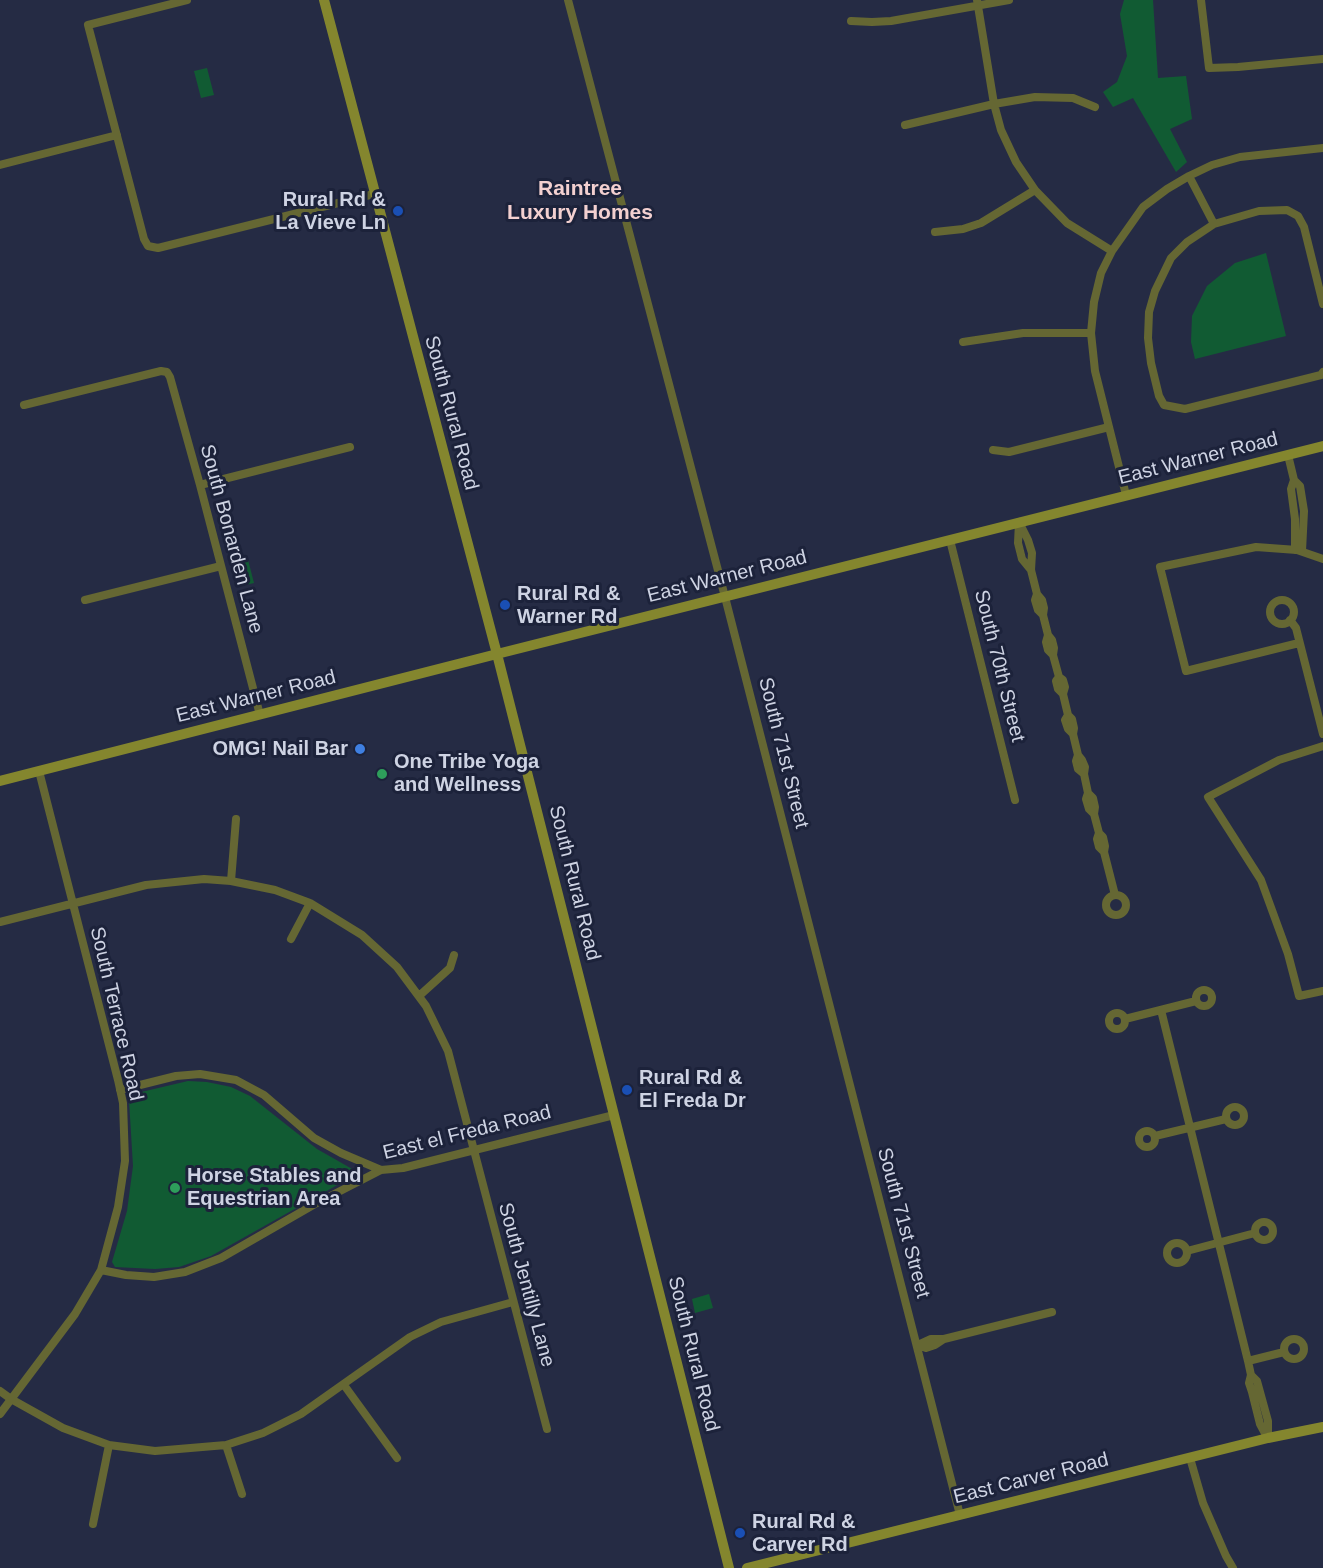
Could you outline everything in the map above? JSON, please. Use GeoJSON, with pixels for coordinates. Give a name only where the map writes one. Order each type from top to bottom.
{"type":"FeatureCollection","features":[{"type":"Feature","properties":{"kind":"main road","name":"South Rural Road"},"geometry":{"type":"LineString","coordinates":[[324,0],[497,654],[729,1568]]}},
{"type":"Feature","properties":{"kind":"main road","name":"East Warner Road"},"geometry":{"type":"LineString","coordinates":[[0,781],[1323,446]]}},
{"type":"Feature","properties":{"kind":"main road","name":"East Carver Road"},"geometry":{"type":"LineString","coordinates":[[747,1568],[1268,1438],[1323,1427]]}},
{"type":"Feature","properties":{"kind":"street"},"geometry":{"type":"LineString","coordinates":[[187,0],[88,25],[144,239],[148,246],[158,248],[374,194]]}},
{"type":"Feature","properties":{"kind":"street","name":"South 71st Street"},"geometry":{"type":"LineString","coordinates":[[568,0],[725,597],[960,1515]]}},
{"type":"Feature","properties":{"kind":"street"},"geometry":{"type":"LineString","coordinates":[[851,21],[891,21],[977,2],[1009,0]]}},
{"type":"Feature","properties":{"kind":"street"},"geometry":{"type":"LineString","coordinates":[[1201,0],[1209,68],[1323,58]]}},
{"type":"Feature","properties":{"kind":"street"},"geometry":{"type":"LineString","coordinates":[[977,2],[994,104],[1001,130],[1016,162],[1035,190],[1067,223],[1112,251]]}},
{"type":"Feature","properties":{"kind":"street"},"geometry":{"type":"LineString","coordinates":[[905,125],[1035,97],[1073,98],[1095,107]]}},
{"type":"Feature","properties":{"kind":"street"},"geometry":{"type":"LineString","coordinates":[[0,165],[117,135]]}},
{"type":"Feature","properties":{"kind":"street"},"geometry":{"type":"LineString","coordinates":[[1126,495],[1095,371],[1091,333],[1094,302],[1101,273],[1112,251],[1143,207],[1189,176],[1212,165],[1240,157],[1323,148]]}},
{"type":"Feature","properties":{"kind":"street"},"geometry":{"type":"LineString","coordinates":[[1189,176],[1214,224]]}},
{"type":"Feature","properties":{"kind":"street"},"geometry":{"type":"LineString","coordinates":[[935,232],[963,229],[981,223],[1035,190]]}},
{"type":"Feature","properties":{"kind":"street"},"geometry":{"type":"LineString","coordinates":[[1322,374],[1185,409],[1164,405],[1159,396],[1151,363],[1148,338],[1149,312],[1155,291],[1172,258],[1187,242],[1214,224],[1260,211],[1287,210],[1298,216],[1304,227],[1322,291],[1323,304]]}},
{"type":"Feature","properties":{"kind":"street"},"geometry":{"type":"LineString","coordinates":[[963,342],[1023,333],[1091,333]]}},
{"type":"Feature","properties":{"kind":"street","name":"South Bonarden Lane"},"geometry":{"type":"LineString","coordinates":[[24,405],[161,371],[167,372],[200,484],[260,715]]}},
{"type":"Feature","properties":{"kind":"street"},"geometry":{"type":"LineString","coordinates":[[993,450],[1009,452],[1109,427]]}},
{"type":"Feature","properties":{"kind":"street"},"geometry":{"type":"LineString","coordinates":[[200,484],[350,447]]}},
{"type":"Feature","properties":{"kind":"street"},"geometry":{"type":"LineString","coordinates":[[1288,455],[1294,480],[1300,486],[1305,518],[1299,550]]}},
{"type":"Feature","properties":{"kind":"street"},"geometry":{"type":"LineString","coordinates":[[1294,480],[1291,489],[1299,550]]}},
{"type":"Feature","properties":{"kind":"street"},"geometry":{"type":"LineString","coordinates":[[1294,517],[1305,518]]}},
{"type":"Feature","properties":{"kind":"street"},"geometry":{"type":"LineString","coordinates":[[1019,522],[1032,553],[1031,570],[1037,594],[1035,600],[1038,610],[1043,615],[1048,635],[1046,642],[1048,650],[1053,655],[1059,676],[1056,681],[1058,689],[1063,694],[1068,715],[1065,720],[1068,729],[1073,734],[1078,755],[1076,761],[1078,769],[1083,774],[1088,793],[1086,799],[1089,809],[1094,814],[1099,833],[1097,839],[1099,848],[1104,852],[1115,895]]}},
{"type":"Feature","properties":{"kind":"street","name":"South 70th Street"},"geometry":{"type":"LineString","coordinates":[[950,540],[1015,800]]}},
{"type":"Feature","properties":{"kind":"street"},"geometry":{"type":"LineString","coordinates":[[1299,643],[1186,671],[1160,567],[1256,548],[1299,550],[1323,559]]}},
{"type":"Feature","properties":{"kind":"street"},"geometry":{"type":"LineString","coordinates":[[85,600],[221,566]]}},
{"type":"Feature","properties":{"kind":"street"},"geometry":{"type":"LineString","coordinates":[[1290,620],[1296,628],[1323,734]]}},
{"type":"Feature","properties":{"kind":"street"},"geometry":{"type":"LineString","coordinates":[[1323,746],[1279,760],[1208,797],[1261,880],[1288,954],[1299,996],[1323,991]]}},
{"type":"Feature","properties":{"kind":"street","name":"South Terrace Road"},"geometry":{"type":"LineString","coordinates":[[0,1414],[75,1314],[101,1270],[118,1207],[125,1161],[123,1103],[39,771]]}},
{"type":"Feature","properties":{"kind":"street"},"geometry":{"type":"LineString","coordinates":[[231,881],[236,819]]}},
{"type":"Feature","properties":{"kind":"street","name":"South Jentilly Lane"},"geometry":{"type":"LineString","coordinates":[[0,922],[156,884],[204,879],[231,881],[275,890],[310,903],[362,935],[397,967],[426,1006],[448,1051],[547,1430]]}},
{"type":"Feature","properties":{"kind":"street"},"geometry":{"type":"LineString","coordinates":[[291,939],[310,903]]}},
{"type":"Feature","properties":{"kind":"street"},"geometry":{"type":"LineString","coordinates":[[419,996],[450,968],[454,955]]}},
{"type":"Feature","properties":{"kind":"street"},"geometry":{"type":"LineString","coordinates":[[1125,1019],[1196,1001]]}},
{"type":"Feature","properties":{"kind":"street"},"geometry":{"type":"LineString","coordinates":[[1161,1010],[1251,1375],[1257,1381],[1268,1421],[1268,1438]]}},
{"type":"Feature","properties":{"kind":"street"},"geometry":{"type":"LineString","coordinates":[[120,1090],[176,1076],[200,1074],[236,1080],[264,1095],[314,1137],[340,1153],[381,1170]]}},
{"type":"Feature","properties":{"kind":"street","name":"East el Freda Road"},"geometry":{"type":"LineString","coordinates":[[101,1270],[154,1277],[185,1272],[221,1258],[315,1204],[381,1170],[403,1168],[614,1114]]}},
{"type":"Feature","properties":{"kind":"street"},"geometry":{"type":"LineString","coordinates":[[1155,1136],[1226,1119]]}},
{"type":"Feature","properties":{"kind":"street"},"geometry":{"type":"LineString","coordinates":[[1187,1251],[1255,1233]]}},
{"type":"Feature","properties":{"kind":"street"},"geometry":{"type":"LineString","coordinates":[[0,1391],[10,1399],[63,1428],[109,1445],[155,1451],[226,1445],[263,1433],[301,1414],[410,1336],[441,1322],[513,1302]]}},
{"type":"Feature","properties":{"kind":"street"},"geometry":{"type":"LineString","coordinates":[[918,1345],[932,1339],[944,1339],[1052,1312]]}},
{"type":"Feature","properties":{"kind":"street"},"geometry":{"type":"LineString","coordinates":[[1248,1361],[1284,1352]]}},
{"type":"Feature","properties":{"kind":"street"},"geometry":{"type":"LineString","coordinates":[[344,1385],[397,1458]]}},
{"type":"Feature","properties":{"kind":"street"},"geometry":{"type":"LineString","coordinates":[[93,1524],[109,1445]]}},
{"type":"Feature","properties":{"kind":"street"},"geometry":{"type":"LineString","coordinates":[[226,1445],[242,1494]]}},
{"type":"Feature","properties":{"kind":"street"},"geometry":{"type":"LineString","coordinates":[[1190,1458],[1203,1503],[1233,1568]]}},
{"type":"Feature","properties":{"kind":"green space"},"geometry":{"type":"Polygon","coordinates":[[[1124,0],[1153,0],[1158,78],[1186,76],[1192,119],[1170,129],[1187,162],[1176,172],[1133,98],[1113,107],[1103,92],[1117,82],[1127,56],[1120,14],[1124,0]]]}},
{"type":"Feature","properties":{"kind":"green space"},"geometry":{"type":"Polygon","coordinates":[[[207,68],[214,95],[201,98],[194,71],[207,68]]]}},
{"type":"Feature","properties":{"kind":"green space"},"geometry":{"type":"Polygon","coordinates":[[[1266,253],[1286,336],[1195,359],[1191,342],[1192,316],[1207,286],[1235,263],[1266,253]]]}},
{"type":"Feature","properties":{"kind":"green space"},"geometry":{"type":"Polygon","coordinates":[[[247,556],[254,583],[241,586],[234,559],[247,556]]]}},
{"type":"Feature","properties":{"kind":"green space"},"geometry":{"type":"Polygon","coordinates":[[[188,1081],[231,1087],[250,1096],[317,1149],[354,1170],[355,1175],[211,1256],[179,1267],[155,1269],[115,1267],[112,1262],[127,1211],[133,1166],[129,1100],[133,1094],[188,1081]]]}},
{"type":"Feature","properties":{"kind":"green space"},"geometry":{"type":"Polygon","coordinates":[[[709,1294],[713,1308],[695,1313],[692,1299],[709,1294]]]}},
{"type":"Feature","properties":{"kind":"place","name":"Rural Rd & La Vieve Ln"},"geometry":{"type":"Point","coordinates":[398,211]}},
{"type":"Feature","properties":{"kind":"place","name":"Rural Rd & Warner Rd"},"geometry":{"type":"Point","coordinates":[505,605]}},
{"type":"Feature","properties":{"kind":"place","name":"OMG! Nail Bar"},"geometry":{"type":"Point","coordinates":[360,749]}},
{"type":"Feature","properties":{"kind":"place","name":"One Tribe Yoga and Wellness"},"geometry":{"type":"Point","coordinates":[382,774]}},
{"type":"Feature","properties":{"kind":"place","name":"Rural Rd & El Freda Dr"},"geometry":{"type":"Point","coordinates":[627,1090]}},
{"type":"Feature","properties":{"kind":"place","name":"Horse Stables and Equestrian Area"},"geometry":{"type":"Point","coordinates":[175,1188]}},
{"type":"Feature","properties":{"kind":"place","name":"Rural Rd & Carver Rd"},"geometry":{"type":"Point","coordinates":[740,1533]}},
{"type":"Feature","properties":{"kind":"district","name":"Raintree Luxury Homes"},"geometry":{"type":"Point","coordinates":[580,201]}}]}
